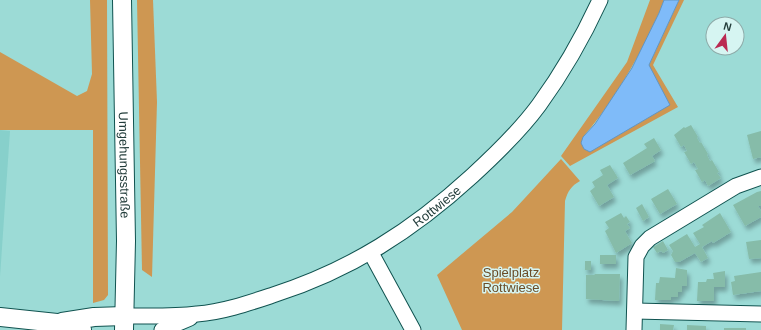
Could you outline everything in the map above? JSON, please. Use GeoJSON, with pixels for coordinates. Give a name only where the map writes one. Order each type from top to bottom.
{"type":"FeatureCollection","features":[{"type":"Feature","properties":{"kind":"main road","name":"Umgehungsstraße"},"geometry":{"type":"LineString","coordinates":[[122,0],[126,234],[124,323]]}},
{"type":"Feature","properties":{"kind":"main road"},"geometry":{"type":"LineString","coordinates":[[0,317],[57,323],[82,330]]}},
{"type":"Feature","properties":{"kind":"main road"},"geometry":{"type":"LineString","coordinates":[[57,323],[94,317],[124,323]]}},
{"type":"Feature","properties":{"kind":"street","name":"Rottwiese"},"geometry":{"type":"LineString","coordinates":[[124,323],[198,314],[227,309],[256,301],[303,285],[371,253],[398,236],[444,202],[485,164],[522,126],[538,106],[571,56],[600,0]]}},
{"type":"Feature","properties":{"kind":"street"},"geometry":{"type":"LineString","coordinates":[[634,330],[636,257],[642,246],[650,238],[736,186],[761,177]]}},
{"type":"Feature","properties":{"kind":"street"},"geometry":{"type":"LineString","coordinates":[[371,253],[413,330]]}},
{"type":"Feature","properties":{"kind":"street"},"geometry":{"type":"LineString","coordinates":[[635,311],[761,314]]}},
{"type":"Feature","properties":{"kind":"street","name":"Rottwiese"},"geometry":{"type":"LineString","coordinates":[[162,330],[198,314]]}},
{"type":"Feature","properties":{"kind":"shaded area"},"geometry":{"type":"Polygon","coordinates":[[[664,0],[679,0],[649,65],[670,105],[590,152],[584,149],[581,143],[583,137],[595,124],[632,68],[664,0]]]}},
{"type":"Feature","properties":{"kind":"shaded area"},"geometry":{"type":"Polygon","coordinates":[[[0,130],[10,131],[0,277],[0,130]]]}},
{"type":"Feature","properties":{"kind":"green space"},"geometry":{"type":"Polygon","coordinates":[[[90,0],[107,0],[108,295],[104,300],[93,303],[93,130],[0,130],[0,52],[77,96],[87,91],[92,74],[90,0]]]}},
{"type":"Feature","properties":{"kind":"green space"},"geometry":{"type":"Polygon","coordinates":[[[137,0],[153,0],[157,102],[152,277],[142,270],[137,0]]]}},
{"type":"Feature","properties":{"kind":"green space"},"geometry":{"type":"Polygon","coordinates":[[[650,0],[664,0],[653,27],[632,67],[617,91],[601,115],[583,137],[590,151],[599,146],[649,65],[679,0],[684,0],[653,65],[678,107],[570,166],[561,156],[627,62],[650,0]]]}},
{"type":"Feature","properties":{"kind":"green space","name":"Spielplatz Rottwiese"},"geometry":{"type":"Polygon","coordinates":[[[561,159],[580,181],[570,189],[565,201],[562,330],[462,330],[437,275],[512,212],[561,159]]]}},
{"type":"Feature","properties":{"kind":"building"},"geometry":{"type":"Polygon","coordinates":[[[691,125],[698,137],[697,138],[708,154],[707,155],[710,161],[712,160],[719,172],[717,173],[721,178],[708,186],[705,180],[702,182],[695,170],[698,169],[694,162],[691,164],[684,152],[687,151],[684,145],[681,147],[674,135],[684,127],[685,128],[691,125]]]}},
{"type":"Feature","properties":{"kind":"building"},"geometry":{"type":"Polygon","coordinates":[[[761,131],[761,157],[753,159],[747,135],[761,131]]]}},
{"type":"Feature","properties":{"kind":"building"},"geometry":{"type":"Polygon","coordinates":[[[654,138],[661,150],[652,156],[655,161],[630,175],[623,163],[647,148],[644,144],[654,138]]]}},
{"type":"Feature","properties":{"kind":"building"},"geometry":{"type":"Polygon","coordinates":[[[610,165],[618,178],[607,185],[614,197],[599,206],[590,191],[595,187],[592,182],[603,175],[600,170],[610,165]]]}},
{"type":"Feature","properties":{"kind":"building"},"geometry":{"type":"Polygon","coordinates":[[[668,189],[677,204],[660,214],[651,199],[668,189]]]}},
{"type":"Feature","properties":{"kind":"building"},"geometry":{"type":"Polygon","coordinates":[[[761,191],[761,206],[758,206],[761,211],[761,217],[745,226],[733,205],[761,191]]]}},
{"type":"Feature","properties":{"kind":"building"},"geometry":{"type":"Polygon","coordinates":[[[642,204],[649,217],[643,221],[636,208],[642,204]]]}},
{"type":"Feature","properties":{"kind":"building"},"geometry":{"type":"Polygon","coordinates":[[[621,213],[624,218],[626,216],[630,222],[627,224],[630,228],[625,231],[632,243],[616,253],[605,231],[609,228],[605,222],[621,213]]]}},
{"type":"Feature","properties":{"kind":"building"},"geometry":{"type":"Polygon","coordinates":[[[720,213],[731,232],[713,243],[712,241],[702,247],[708,258],[701,262],[695,253],[679,262],[675,262],[671,255],[673,251],[669,245],[687,234],[695,247],[700,244],[693,233],[704,227],[702,225],[720,213]]]}},
{"type":"Feature","properties":{"kind":"building"},"geometry":{"type":"Polygon","coordinates":[[[761,240],[761,258],[749,259],[746,242],[761,240]]]}},
{"type":"Feature","properties":{"kind":"building"},"geometry":{"type":"Polygon","coordinates":[[[663,241],[668,250],[663,253],[661,251],[657,253],[653,247],[663,241]]]}},
{"type":"Feature","properties":{"kind":"building"},"geometry":{"type":"Polygon","coordinates":[[[600,255],[616,255],[616,264],[600,264],[600,255]]]}},
{"type":"Feature","properties":{"kind":"building"},"geometry":{"type":"Polygon","coordinates":[[[585,261],[591,261],[591,270],[585,270],[585,261]]]}},
{"type":"Feature","properties":{"kind":"building"},"geometry":{"type":"Polygon","coordinates":[[[676,268],[687,270],[687,286],[682,286],[682,292],[678,292],[678,297],[671,297],[671,300],[655,300],[656,283],[659,283],[660,277],[675,278],[676,268]]]}},
{"type":"Feature","properties":{"kind":"building"},"geometry":{"type":"Polygon","coordinates":[[[725,271],[725,287],[714,287],[714,301],[697,301],[698,282],[706,282],[707,279],[714,279],[713,273],[725,271]]]}},
{"type":"Feature","properties":{"kind":"building"},"geometry":{"type":"Polygon","coordinates":[[[761,272],[761,291],[733,295],[731,282],[735,281],[734,276],[761,272]]]}},
{"type":"Feature","properties":{"kind":"building"},"geometry":{"type":"Polygon","coordinates":[[[620,274],[619,301],[586,299],[586,275],[620,274]]]}},
{"type":"Feature","properties":{"kind":"building"},"geometry":{"type":"Polygon","coordinates":[[[660,324],[674,325],[673,330],[660,330],[660,324]]]}},
{"type":"Feature","properties":{"kind":"building"},"geometry":{"type":"Polygon","coordinates":[[[687,325],[706,326],[706,330],[687,330],[687,325]]]}},
{"type":"Feature","properties":{"kind":"building"},"geometry":{"type":"Polygon","coordinates":[[[724,328],[746,328],[746,330],[724,330],[724,328]]]}}]}
